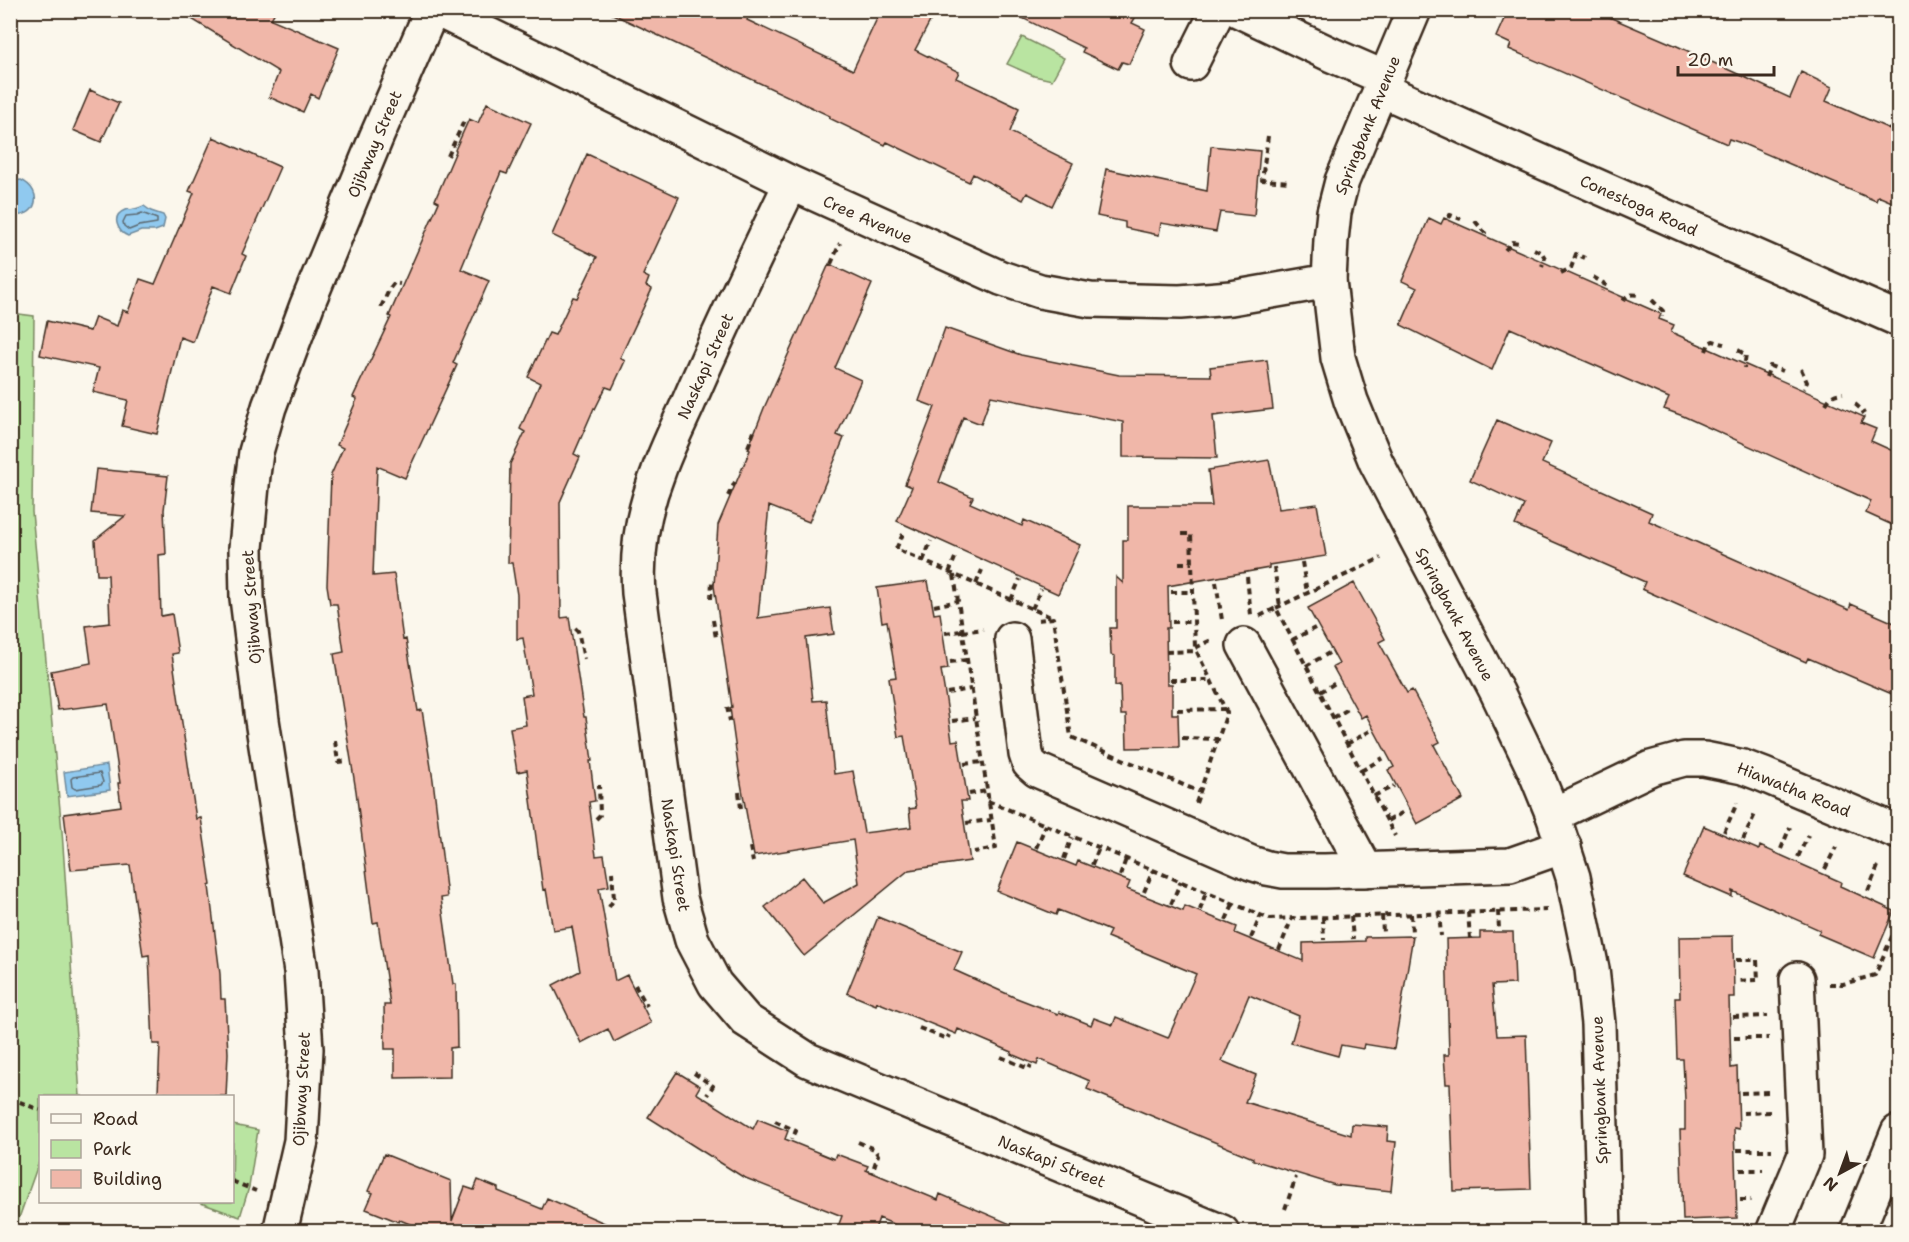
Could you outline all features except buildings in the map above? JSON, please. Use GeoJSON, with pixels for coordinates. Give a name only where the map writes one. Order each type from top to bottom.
{"type":"FeatureCollection","features":[{"type":"Feature","properties":{"kind":"street","name":"Ojibway Street"},"geometry":{"type":"LineString","coordinates":[[280,1232],[301,1141],[306,1049],[301,971],[262,720],[247,598],[246,548],[253,475],[256,452],[268,407],[307,305],[432,10]]}},
{"type":"Feature","properties":{"kind":"street","name":"Cree Avenue"},"geometry":{"type":"LineString","coordinates":[[438,10],[791,183],[1000,278],[1040,291],[1090,300],[1180,302],[1231,298],[1329,281]]}},
{"type":"Feature","properties":{"kind":"street"},"geometry":{"type":"LineString","coordinates":[[1191,64],[1218,10]]}},
{"type":"Feature","properties":{"kind":"street","name":"Conestoga Road"},"geometry":{"type":"LineString","coordinates":[[1238,10],[1382,83],[1426,111],[1899,319]]}},
{"type":"Feature","properties":{"kind":"street","name":"Springbank Avenue"},"geometry":{"type":"LineString","coordinates":[[1414,10],[1342,181],[1332,225],[1329,281],[1338,358],[1351,401],[1368,444],[1497,692],[1535,771],[1564,846],[1581,908],[1592,969],[1598,1024],[1604,1232]]}},
{"type":"Feature","properties":{"kind":"street","name":"Naskapi Street"},"geometry":{"type":"LineString","coordinates":[[791,183],[713,345],[657,474],[645,515],[640,547],[638,576],[640,603],[680,898],[692,940],[715,984],[746,1020],[810,1061],[1221,1232]]}},
{"type":"Feature","properties":{"kind":"street"},"geometry":{"type":"LineString","coordinates":[[1240,629],[1366,870]]}},
{"type":"Feature","properties":{"kind":"street"},"geometry":{"type":"LineString","coordinates":[[1009,630],[1029,763],[1037,770],[1267,868],[1283,871],[1325,872],[1510,866],[1564,846]]}},
{"type":"Feature","properties":{"kind":"street","name":"Hiawatha Road"},"geometry":{"type":"LineString","coordinates":[[1553,815],[1651,768],[1684,759],[1704,759],[1743,766],[1899,832]]}},
{"type":"Feature","properties":{"kind":"street"},"geometry":{"type":"LineString","coordinates":[[1773,1232],[1805,1155],[1797,982]]}},
{"type":"Feature","properties":{"kind":"street"},"geometry":{"type":"LineString","coordinates":[[1857,1232],[1899,1132]]}},
{"type":"Feature","properties":{"kind":"path"},"geometry":{"type":"LineString","coordinates":[[1050,16],[1053,10]]}},
{"type":"Feature","properties":{"kind":"path"},"geometry":{"type":"LineString","coordinates":[[448,156],[465,119]]}},
{"type":"Feature","properties":{"kind":"path"},"geometry":{"type":"LineString","coordinates":[[1268,136],[1262,180],[1291,182]]}},
{"type":"Feature","properties":{"kind":"path"},"geometry":{"type":"LineString","coordinates":[[1449,218],[1450,215],[1461,219]]}},
{"type":"Feature","properties":{"kind":"path"},"geometry":{"type":"LineString","coordinates":[[1475,221],[1485,233],[1483,238]]}},
{"type":"Feature","properties":{"kind":"path"},"geometry":{"type":"LineString","coordinates":[[1505,250],[1512,242],[1521,243]]}},
{"type":"Feature","properties":{"kind":"path"},"geometry":{"type":"LineString","coordinates":[[831,264],[840,243]]}},
{"type":"Feature","properties":{"kind":"path"},"geometry":{"type":"LineString","coordinates":[[1534,249],[1542,253],[1545,258],[1542,266]]}},
{"type":"Feature","properties":{"kind":"path"},"geometry":{"type":"LineString","coordinates":[[1561,273],[1571,268],[1576,254],[1585,258]]}},
{"type":"Feature","properties":{"kind":"path"},"geometry":{"type":"LineString","coordinates":[[1593,277],[1605,284],[1602,291]]}},
{"type":"Feature","properties":{"kind":"path"},"geometry":{"type":"LineString","coordinates":[[381,307],[390,288],[394,283],[399,284]]}},
{"type":"Feature","properties":{"kind":"path"},"geometry":{"type":"LineString","coordinates":[[1623,301],[1626,296],[1638,295]]}},
{"type":"Feature","properties":{"kind":"path"},"geometry":{"type":"LineString","coordinates":[[1652,300],[1663,311],[1663,317]]}},
{"type":"Feature","properties":{"kind":"path"},"geometry":{"type":"LineString","coordinates":[[1706,351],[1709,343],[1713,341],[1724,344]]}},
{"type":"Feature","properties":{"kind":"path"},"geometry":{"type":"LineString","coordinates":[[1738,350],[1746,355],[1744,368]]}},
{"type":"Feature","properties":{"kind":"path"},"geometry":{"type":"LineString","coordinates":[[1766,377],[1770,366],[1783,370]]}},
{"type":"Feature","properties":{"kind":"path"},"geometry":{"type":"LineString","coordinates":[[1801,369],[1807,382],[1804,389]]}},
{"type":"Feature","properties":{"kind":"path"},"geometry":{"type":"LineString","coordinates":[[1826,405],[1830,396],[1843,393]]}},
{"type":"Feature","properties":{"kind":"path"},"geometry":{"type":"LineString","coordinates":[[1855,404],[1864,414]]}},
{"type":"Feature","properties":{"kind":"path"},"geometry":{"type":"LineString","coordinates":[[748,447],[755,429]]}},
{"type":"Feature","properties":{"kind":"path"},"geometry":{"type":"LineString","coordinates":[[728,496],[735,482]]}},
{"type":"Feature","properties":{"kind":"path"},"geometry":{"type":"LineString","coordinates":[[903,534],[896,549],[1053,618]]}},
{"type":"Feature","properties":{"kind":"path"},"geometry":{"type":"LineString","coordinates":[[1166,652],[1196,650],[1191,534],[1182,534]]}},
{"type":"Feature","properties":{"kind":"path"},"geometry":{"type":"LineString","coordinates":[[923,561],[931,541]]}},
{"type":"Feature","properties":{"kind":"path"},"geometry":{"type":"LineString","coordinates":[[955,558],[951,574],[958,601],[996,848],[974,852]]}},
{"type":"Feature","properties":{"kind":"path"},"geometry":{"type":"LineString","coordinates":[[1274,567],[1278,607],[1381,558]]}},
{"type":"Feature","properties":{"kind":"path"},"geometry":{"type":"LineString","coordinates":[[1302,562],[1307,593]]}},
{"type":"Feature","properties":{"kind":"path"},"geometry":{"type":"LineString","coordinates":[[1179,563],[1192,563]]}},
{"type":"Feature","properties":{"kind":"path"},"geometry":{"type":"LineString","coordinates":[[976,584],[982,570]]}},
{"type":"Feature","properties":{"kind":"path"},"geometry":{"type":"LineString","coordinates":[[1240,629],[1247,577]]}},
{"type":"Feature","properties":{"kind":"path"},"geometry":{"type":"LineString","coordinates":[[1011,600],[1020,579]]}},
{"type":"Feature","properties":{"kind":"path"},"geometry":{"type":"LineString","coordinates":[[711,599],[712,581]]}},
{"type":"Feature","properties":{"kind":"path"},"geometry":{"type":"LineString","coordinates":[[1216,582],[1240,629]]}},
{"type":"Feature","properties":{"kind":"path"},"geometry":{"type":"LineString","coordinates":[[1032,609],[1041,590]]}},
{"type":"Feature","properties":{"kind":"path"},"geometry":{"type":"LineString","coordinates":[[1171,592],[1193,592]]}},
{"type":"Feature","properties":{"kind":"path"},"geometry":{"type":"LineString","coordinates":[[934,606],[958,601]]}},
{"type":"Feature","properties":{"kind":"path"},"geometry":{"type":"LineString","coordinates":[[945,633],[1009,630],[1053,618]]}},
{"type":"Feature","properties":{"kind":"path"},"geometry":{"type":"LineString","coordinates":[[1053,618],[1071,737],[1200,792]]}},
{"type":"Feature","properties":{"kind":"path"},"geometry":{"type":"LineString","coordinates":[[713,620],[716,639]]}},
{"type":"Feature","properties":{"kind":"path"},"geometry":{"type":"LineString","coordinates":[[1172,622],[1194,622]]}},
{"type":"Feature","properties":{"kind":"path"},"geometry":{"type":"LineString","coordinates":[[574,628],[578,630],[584,659]]}},
{"type":"Feature","properties":{"kind":"path"},"geometry":{"type":"LineString","coordinates":[[1292,640],[1315,628]]}},
{"type":"Feature","properties":{"kind":"path"},"geometry":{"type":"LineString","coordinates":[[1306,666],[1329,653]]}},
{"type":"Feature","properties":{"kind":"path"},"geometry":{"type":"LineString","coordinates":[[950,662],[967,660]]}},
{"type":"Feature","properties":{"kind":"path"},"geometry":{"type":"LineString","coordinates":[[1170,680],[1211,680]]}},
{"type":"Feature","properties":{"kind":"path"},"geometry":{"type":"LineString","coordinates":[[1320,692],[1337,682]]}},
{"type":"Feature","properties":{"kind":"path"},"geometry":{"type":"LineString","coordinates":[[947,693],[971,689]]}},
{"type":"Feature","properties":{"kind":"path"},"geometry":{"type":"LineString","coordinates":[[727,707],[730,721]]}},
{"type":"Feature","properties":{"kind":"path"},"geometry":{"type":"LineString","coordinates":[[1333,718],[1350,708]]}},
{"type":"Feature","properties":{"kind":"path"},"geometry":{"type":"LineString","coordinates":[[1177,710],[1225,709]]}},
{"type":"Feature","properties":{"kind":"path"},"geometry":{"type":"LineString","coordinates":[[952,721],[975,718]]}},
{"type":"Feature","properties":{"kind":"path"},"geometry":{"type":"LineString","coordinates":[[1347,744],[1371,731]]}},
{"type":"Feature","properties":{"kind":"path"},"geometry":{"type":"LineString","coordinates":[[1182,738],[1218,739]]}},
{"type":"Feature","properties":{"kind":"path"},"geometry":{"type":"LineString","coordinates":[[335,741],[338,762],[346,761]]}},
{"type":"Feature","properties":{"kind":"path"},"geometry":{"type":"LineString","coordinates":[[1361,771],[1383,758]]}},
{"type":"Feature","properties":{"kind":"path"},"geometry":{"type":"LineString","coordinates":[[963,764],[982,762]]}},
{"type":"Feature","properties":{"kind":"path"},"geometry":{"type":"LineString","coordinates":[[596,819],[600,815],[599,785]]}},
{"type":"Feature","properties":{"kind":"path"},"geometry":{"type":"LineString","coordinates":[[1374,796],[1394,786]]}},
{"type":"Feature","properties":{"kind":"path"},"geometry":{"type":"LineString","coordinates":[[969,794],[987,791]]}},
{"type":"Feature","properties":{"kind":"path"},"geometry":{"type":"LineString","coordinates":[[739,792],[741,808]]}},
{"type":"Feature","properties":{"kind":"path"},"geometry":{"type":"LineString","coordinates":[[1724,832],[1737,803]]}},
{"type":"Feature","properties":{"kind":"path"},"geometry":{"type":"LineString","coordinates":[[1388,821],[1405,811]]}},
{"type":"Feature","properties":{"kind":"path"},"geometry":{"type":"LineString","coordinates":[[1743,840],[1756,812]]}},
{"type":"Feature","properties":{"kind":"path"},"geometry":{"type":"LineString","coordinates":[[966,823],[991,820]]}},
{"type":"Feature","properties":{"kind":"path"},"geometry":{"type":"LineString","coordinates":[[1036,848],[1046,825]]}},
{"type":"Feature","properties":{"kind":"path"},"geometry":{"type":"LineString","coordinates":[[1780,849],[1790,827]]}},
{"type":"Feature","properties":{"kind":"path"},"geometry":{"type":"LineString","coordinates":[[1798,857],[1809,835]]}},
{"type":"Feature","properties":{"kind":"path"},"geometry":{"type":"LineString","coordinates":[[1064,859],[1072,837]]}},
{"type":"Feature","properties":{"kind":"path"},"geometry":{"type":"LineString","coordinates":[[750,847],[753,862]]}},
{"type":"Feature","properties":{"kind":"path"},"geometry":{"type":"LineString","coordinates":[[1825,869],[1836,847]]}},
{"type":"Feature","properties":{"kind":"path"},"geometry":{"type":"LineString","coordinates":[[1092,865],[1099,848]]}},
{"type":"Feature","properties":{"kind":"path"},"geometry":{"type":"LineString","coordinates":[[1120,876],[1126,859]]}},
{"type":"Feature","properties":{"kind":"path"},"geometry":{"type":"LineString","coordinates":[[1868,891],[1878,866]]}},
{"type":"Feature","properties":{"kind":"path"},"geometry":{"type":"LineString","coordinates":[[1144,892],[1153,870]]}},
{"type":"Feature","properties":{"kind":"path"},"geometry":{"type":"LineString","coordinates":[[609,907],[614,899],[612,872]]}},
{"type":"Feature","properties":{"kind":"path"},"geometry":{"type":"LineString","coordinates":[[1171,904],[1180,881]]}},
{"type":"Feature","properties":{"kind":"path"},"geometry":{"type":"LineString","coordinates":[[1200,910],[1206,892]]}},
{"type":"Feature","properties":{"kind":"path"},"geometry":{"type":"LineString","coordinates":[[1226,920],[1233,904]]}},
{"type":"Feature","properties":{"kind":"path"},"geometry":{"type":"LineString","coordinates":[[1498,911],[1499,929]]}},
{"type":"Feature","properties":{"kind":"path"},"geometry":{"type":"LineString","coordinates":[[1439,912],[1441,936]]}},
{"type":"Feature","properties":{"kind":"path"},"geometry":{"type":"LineString","coordinates":[[1468,912],[1470,938]]}},
{"type":"Feature","properties":{"kind":"path"},"geometry":{"type":"LineString","coordinates":[[1411,914],[1412,933]]}},
{"type":"Feature","properties":{"kind":"path"},"geometry":{"type":"LineString","coordinates":[[1251,938],[1261,915]]}},
{"type":"Feature","properties":{"kind":"path"},"geometry":{"type":"LineString","coordinates":[[1382,915],[1383,933]]}},
{"type":"Feature","properties":{"kind":"path"},"geometry":{"type":"LineString","coordinates":[[1351,916],[1353,939]]}},
{"type":"Feature","properties":{"kind":"path"},"geometry":{"type":"LineString","coordinates":[[1323,917],[1324,940]]}},
{"type":"Feature","properties":{"kind":"path"},"geometry":{"type":"LineString","coordinates":[[1279,950],[1292,918]]}},
{"type":"Feature","properties":{"kind":"path"},"geometry":{"type":"LineString","coordinates":[[1797,982],[1843,984],[1875,975],[1899,923]]}},
{"type":"Feature","properties":{"kind":"path"},"geometry":{"type":"LineString","coordinates":[[1736,960],[1757,960],[1758,980],[1737,981]]}},
{"type":"Feature","properties":{"kind":"path"},"geometry":{"type":"LineString","coordinates":[[635,984],[647,1006]]}},
{"type":"Feature","properties":{"kind":"path"},"geometry":{"type":"LineString","coordinates":[[919,1028],[947,1039],[949,1035]]}},
{"type":"Feature","properties":{"kind":"path"},"geometry":{"type":"LineString","coordinates":[[1001,1057],[1029,1069],[1031,1065]]}},
{"type":"Feature","properties":{"kind":"path"},"geometry":{"type":"LineString","coordinates":[[694,1073],[713,1086],[707,1095]]}},
{"type":"Feature","properties":{"kind":"path"},"geometry":{"type":"LineString","coordinates":[[10,1098],[39,1110]]}},
{"type":"Feature","properties":{"kind":"path"},"geometry":{"type":"LineString","coordinates":[[775,1121],[796,1131],[792,1138]]}},
{"type":"Feature","properties":{"kind":"path"},"geometry":{"type":"LineString","coordinates":[[858,1142],[874,1149],[878,1155],[872,1173]]}},
{"type":"Feature","properties":{"kind":"path"},"geometry":{"type":"LineString","coordinates":[[1285,1209],[1296,1177]]}},
{"type":"Feature","properties":{"kind":"green space"},"geometry":{"type":"Polygon","coordinates":[[[1022,37],[1064,58],[1052,80],[1034,76],[1007,64],[1022,37]]]}},
{"type":"Feature","properties":{"kind":"green space"},"geometry":{"type":"Polygon","coordinates":[[[11,313],[34,316],[32,512],[62,831],[80,1095],[39,1095],[39,1162],[14,1232],[10,1231],[11,313]]]}},
{"type":"Feature","properties":{"kind":"green space"},"geometry":{"type":"Polygon","coordinates":[[[234,1125],[258,1130],[249,1187],[240,1217],[201,1203],[234,1203],[234,1125]]]}},
{"type":"Feature","properties":{"kind":"water"},"geometry":{"type":"Polygon","coordinates":[[[21,180],[33,191],[35,204],[27,213],[11,215],[11,181],[21,180]]]}},
{"type":"Feature","properties":{"kind":"water"},"geometry":{"type":"Polygon","coordinates":[[[144,206],[163,215],[165,219],[163,228],[155,231],[141,231],[128,236],[124,234],[117,224],[120,213],[144,206]]]}},
{"type":"Feature","properties":{"kind":"water"},"geometry":{"type":"Polygon","coordinates":[[[107,765],[110,790],[67,796],[64,772],[107,765]]]}}]}
